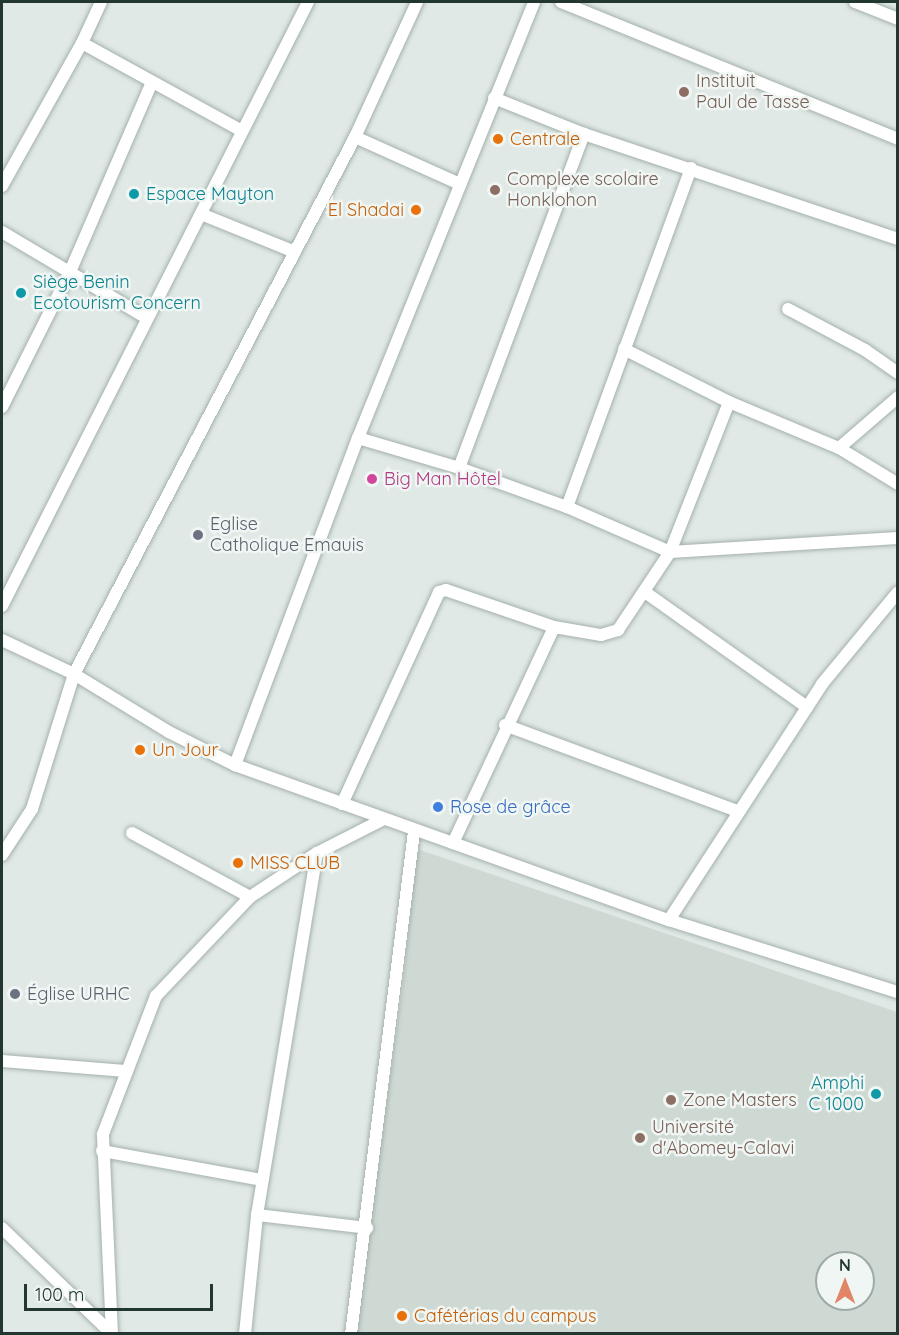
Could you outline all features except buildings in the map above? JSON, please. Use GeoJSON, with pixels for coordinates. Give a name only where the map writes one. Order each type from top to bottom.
{"type":"FeatureCollection","features":[{"type":"Feature","properties":{"kind":"street"},"geometry":{"type":"LineString","coordinates":[[2,186],[82,43],[101,2]]}},
{"type":"Feature","properties":{"kind":"street"},"geometry":{"type":"LineString","coordinates":[[2,606],[201,214],[240,130],[308,2]]}},
{"type":"Feature","properties":{"kind":"street"},"geometry":{"type":"LineString","coordinates":[[2,855],[32,809],[74,674],[355,137],[417,2]]}},
{"type":"Feature","properties":{"kind":"street"},"geometry":{"type":"LineString","coordinates":[[235,765],[358,438],[534,2]]}},
{"type":"Feature","properties":{"kind":"street"},"geometry":{"type":"LineString","coordinates":[[561,2],[897,139]]}},
{"type":"Feature","properties":{"kind":"street"},"geometry":{"type":"LineString","coordinates":[[855,2],[897,19]]}},
{"type":"Feature","properties":{"kind":"street"},"geometry":{"type":"LineString","coordinates":[[82,43],[240,130]]}},
{"type":"Feature","properties":{"kind":"street"},"geometry":{"type":"LineString","coordinates":[[2,407],[69,274],[152,82]]}},
{"type":"Feature","properties":{"kind":"street"},"geometry":{"type":"LineString","coordinates":[[494,98],[584,134],[897,239]]}},
{"type":"Feature","properties":{"kind":"street"},"geometry":{"type":"LineString","coordinates":[[459,468],[584,134]]}},
{"type":"Feature","properties":{"kind":"street"},"geometry":{"type":"LineString","coordinates":[[355,137],[460,184]]}},
{"type":"Feature","properties":{"kind":"street"},"geometry":{"type":"LineString","coordinates":[[567,507],[691,168]]}},
{"type":"Feature","properties":{"kind":"street"},"geometry":{"type":"LineString","coordinates":[[201,214],[295,252]]}},
{"type":"Feature","properties":{"kind":"street"},"geometry":{"type":"LineString","coordinates":[[2,232],[69,274],[147,318]]}},
{"type":"Feature","properties":{"kind":"street"},"geometry":{"type":"LineString","coordinates":[[788,309],[865,350],[897,372]]}},
{"type":"Feature","properties":{"kind":"street"},"geometry":{"type":"LineString","coordinates":[[624,349],[729,402],[839,448],[897,484]]}},
{"type":"Feature","properties":{"kind":"street"},"geometry":{"type":"LineString","coordinates":[[839,448],[897,397]]}},
{"type":"Feature","properties":{"kind":"street"},"geometry":{"type":"LineString","coordinates":[[342,804],[439,592],[446,590],[554,627],[601,635],[618,630],[645,592],[669,552],[729,402]]}},
{"type":"Feature","properties":{"kind":"street"},"geometry":{"type":"LineString","coordinates":[[358,438],[459,468],[567,507],[669,552],[897,538]]}},
{"type":"Feature","properties":{"kind":"street"},"geometry":{"type":"LineString","coordinates":[[645,592],[807,707]]}},
{"type":"Feature","properties":{"kind":"street"},"geometry":{"type":"LineString","coordinates":[[669,920],[738,811],[841,658],[897,592]]}},
{"type":"Feature","properties":{"kind":"street"},"geometry":{"type":"LineString","coordinates":[[453,843],[506,725],[554,627]]}},
{"type":"Feature","properties":{"kind":"street"},"geometry":{"type":"LineString","coordinates":[[2,640],[74,674],[169,732],[235,765],[414,832],[453,843],[669,920],[897,992]]}},
{"type":"Feature","properties":{"kind":"street"},"geometry":{"type":"LineString","coordinates":[[506,725],[738,811]]}},
{"type":"Feature","properties":{"kind":"street"},"geometry":{"type":"LineString","coordinates":[[112,1333],[102,1151],[108,1115],[163,985],[250,897],[317,853],[382,820]]}},
{"type":"Feature","properties":{"kind":"street"},"geometry":{"type":"LineString","coordinates":[[351,1334],[414,832]]}},
{"type":"Feature","properties":{"kind":"street"},"geometry":{"type":"LineString","coordinates":[[132,833],[250,897]]}},
{"type":"Feature","properties":{"kind":"street"},"geometry":{"type":"LineString","coordinates":[[245,1334],[262,1180],[317,853]]}},
{"type":"Feature","properties":{"kind":"street"},"geometry":{"type":"LineString","coordinates":[[2,1061],[126,1071]]}},
{"type":"Feature","properties":{"kind":"street"},"geometry":{"type":"LineString","coordinates":[[102,1151],[262,1180]]}},
{"type":"Feature","properties":{"kind":"street"},"geometry":{"type":"LineString","coordinates":[[257,1215],[366,1228]]}},
{"type":"Feature","properties":{"kind":"street"},"geometry":{"type":"LineString","coordinates":[[2,1228],[112,1333]]}},
{"type":"Feature","properties":{"kind":"shaded area","name":"Université d'Abomey-Calavi"},"geometry":{"type":"Polygon","coordinates":[[[417,849],[897,1012],[897,1333],[354,1334],[403,986],[417,849]]]}},
{"type":"Feature","properties":{"kind":"place","name":"Instituit Paul de Tasse"},"geometry":{"type":"Point","coordinates":[684,92]}},
{"type":"Feature","properties":{"kind":"place","name":"Centrale"},"geometry":{"type":"Point","coordinates":[498,139]}},
{"type":"Feature","properties":{"kind":"place","name":"Complexe scolaire Honklohon"},"geometry":{"type":"Point","coordinates":[495,190]}},
{"type":"Feature","properties":{"kind":"place","name":"Espace Mayton"},"geometry":{"type":"Point","coordinates":[134,194]}},
{"type":"Feature","properties":{"kind":"place","name":"El Shadai"},"geometry":{"type":"Point","coordinates":[416,210]}},
{"type":"Feature","properties":{"kind":"place","name":"Siège Benin Ecotourism Concern"},"geometry":{"type":"Point","coordinates":[21,293]}},
{"type":"Feature","properties":{"kind":"place","name":"Big Man Hôtel"},"geometry":{"type":"Point","coordinates":[372,479]}},
{"type":"Feature","properties":{"kind":"place","name":"Eglise Catholique Emauis"},"geometry":{"type":"Point","coordinates":[198,535]}},
{"type":"Feature","properties":{"kind":"place","name":"Un Jour"},"geometry":{"type":"Point","coordinates":[140,750]}},
{"type":"Feature","properties":{"kind":"place","name":"Rose de grâce"},"geometry":{"type":"Point","coordinates":[438,807]}},
{"type":"Feature","properties":{"kind":"place","name":"MISS CLUB"},"geometry":{"type":"Point","coordinates":[238,863]}},
{"type":"Feature","properties":{"kind":"place","name":"Église URHC"},"geometry":{"type":"Point","coordinates":[15,994]}},
{"type":"Feature","properties":{"kind":"place","name":"Amphi C 1000"},"geometry":{"type":"Point","coordinates":[876,1094]}},
{"type":"Feature","properties":{"kind":"place","name":"Zone Masters"},"geometry":{"type":"Point","coordinates":[671,1100]}},
{"type":"Feature","properties":{"kind":"place","name":"Université d'Abomey-Calavi"},"geometry":{"type":"Point","coordinates":[640,1138]}},
{"type":"Feature","properties":{"kind":"place","name":"Cafétérias du campus"},"geometry":{"type":"Point","coordinates":[402,1316]}}]}
